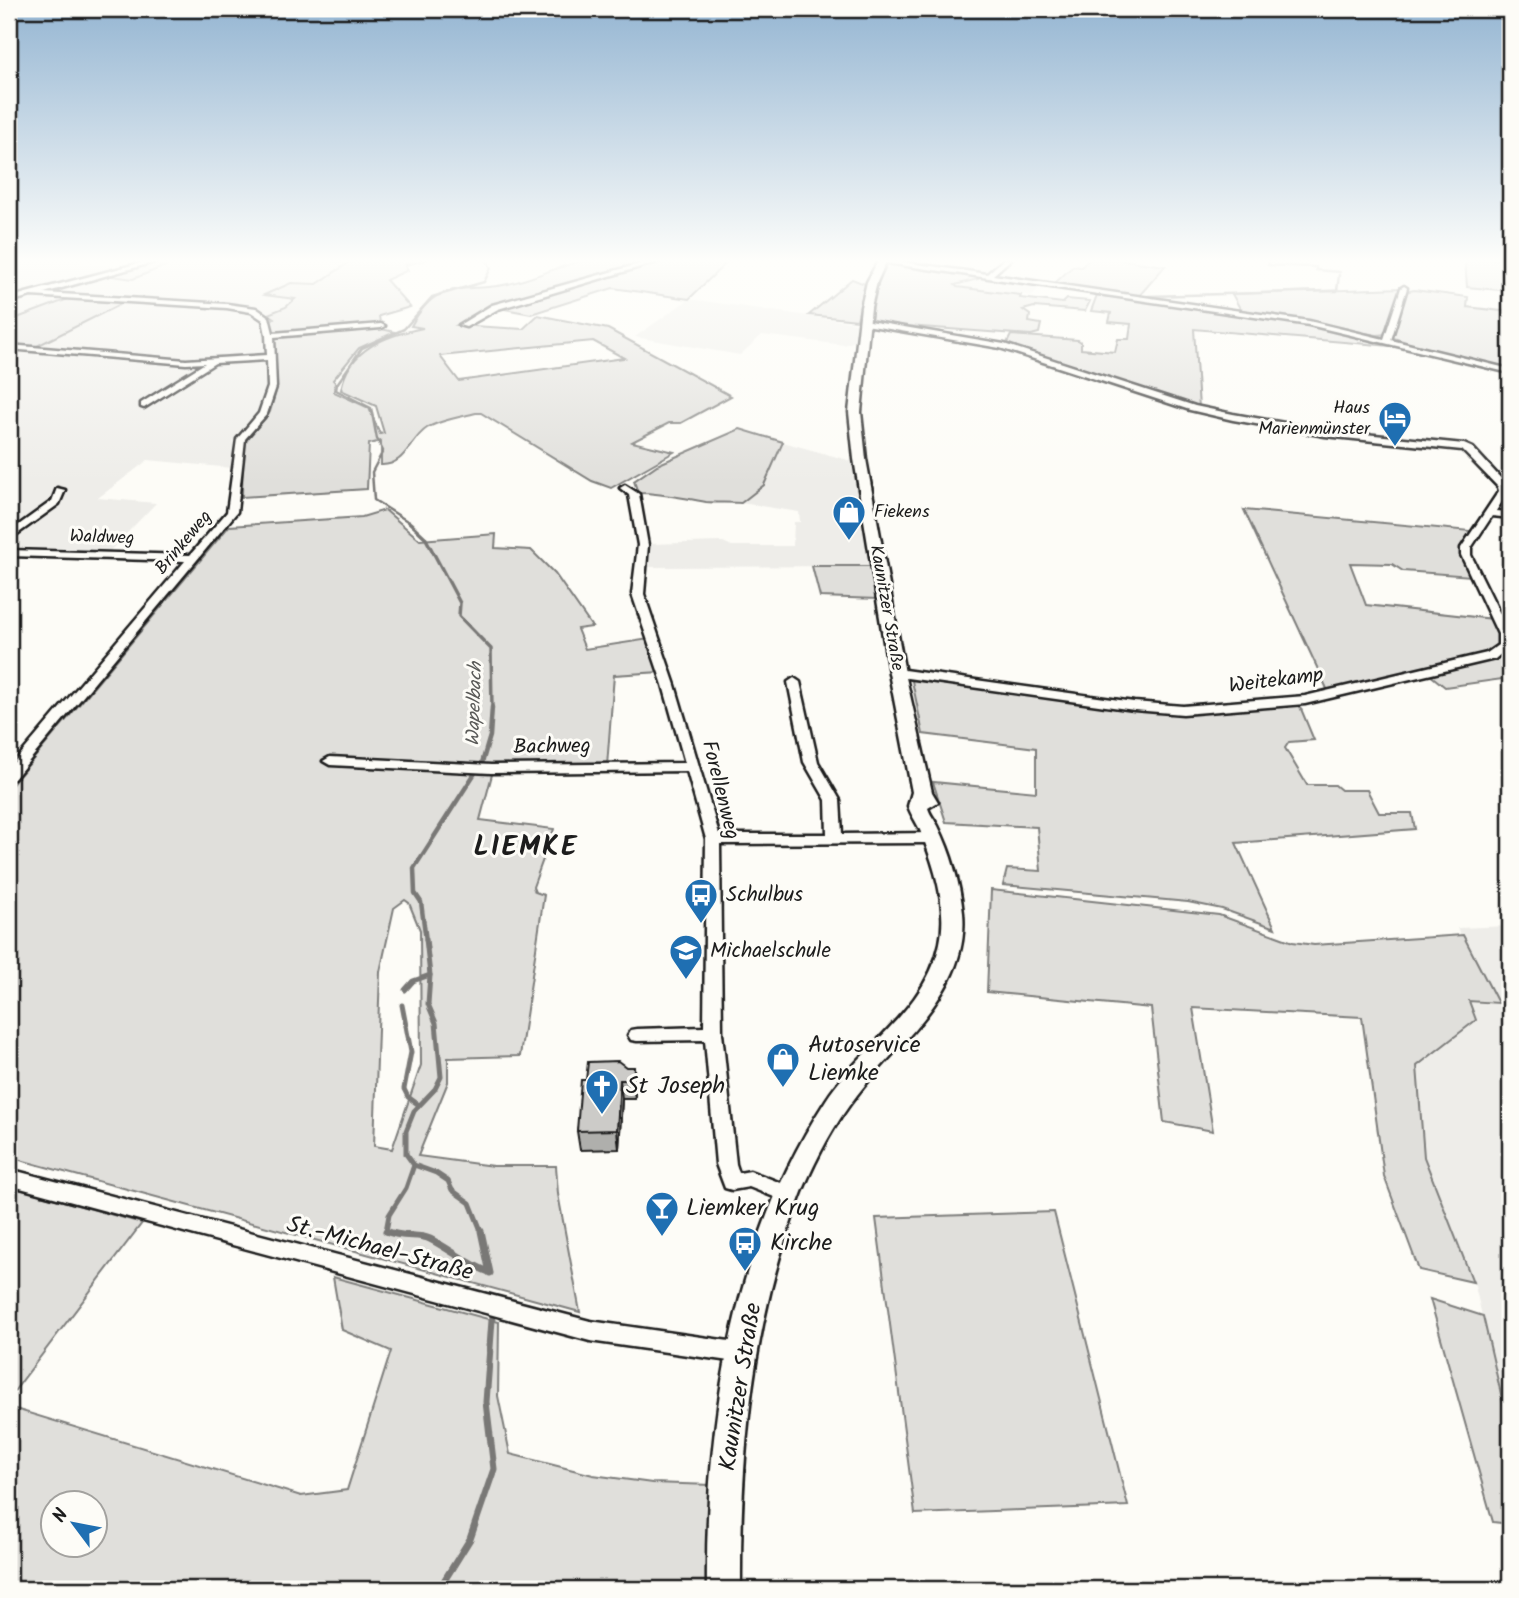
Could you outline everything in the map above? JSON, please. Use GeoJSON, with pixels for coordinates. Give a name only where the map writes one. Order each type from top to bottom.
{"type":"FeatureCollection","features":[{"type":"Feature","properties":{"kind":"street"},"geometry":{"type":"LineString","coordinates":[[270,335],[288,334]]}},
{"type":"Feature","properties":{"kind":"street","name":"Kaunitzer Straße"},"geometry":{"type":"LineString","coordinates":[[724,1589],[723,1524],[728,1446],[743,1353],[764,1262],[787,1194],[816,1136],[848,1089],[924,1002],[941,976],[951,942],[952,913],[931,832],[921,816],[918,801],[922,792],[897,673],[860,459],[855,412],[862,334]]}},
{"type":"Feature","properties":{"kind":"street"},"geometry":{"type":"LineString","coordinates":[[930,334],[1001,346],[1193,408],[1233,417],[1325,433],[1464,447],[1470,450],[1503,486],[1504,491],[1491,513],[1510,515]]}},
{"type":"Feature","properties":{"kind":"street"},"geometry":{"type":"LineString","coordinates":[[1358,334],[1510,371]]}},
{"type":"Feature","properties":{"kind":"street"},"geometry":{"type":"LineString","coordinates":[[1387,340],[1389,334]]}},
{"type":"Feature","properties":{"kind":"street","name":"Brinkeweg"},"geometry":{"type":"LineString","coordinates":[[9,776],[195,558],[234,507],[237,452],[241,439],[263,414],[272,387],[270,335]]}},
{"type":"Feature","properties":{"kind":"street"},"geometry":{"type":"LineString","coordinates":[[9,347],[212,362],[270,357]]}},
{"type":"Feature","properties":{"kind":"street"},"geometry":{"type":"LineString","coordinates":[[144,405],[212,362]]}},
{"type":"Feature","properties":{"kind":"street","name":"Forellenweg"},"geometry":{"type":"LineString","coordinates":[[625,488],[634,494],[641,526],[643,545],[638,594],[669,685],[713,839],[713,1033],[726,1164],[732,1182],[750,1180],[787,1194]]}},
{"type":"Feature","properties":{"kind":"street","name":"Waldweg"},"geometry":{"type":"LineString","coordinates":[[9,537],[56,502],[60,491]]}},
{"type":"Feature","properties":{"kind":"street","name":"Weitekamp"},"geometry":{"type":"LineString","coordinates":[[897,673],[1133,706],[1183,710],[1305,700],[1490,656],[1504,646],[1504,634],[1466,555],[1466,548],[1491,513]]}},
{"type":"Feature","properties":{"kind":"street","name":"Waldweg"},"geometry":{"type":"LineString","coordinates":[[9,553],[195,558]]}},
{"type":"Feature","properties":{"kind":"street"},"geometry":{"type":"LineString","coordinates":[[794,682],[811,762],[833,800],[835,839]]}},
{"type":"Feature","properties":{"kind":"street","name":"Bachweg"},"geometry":{"type":"LineString","coordinates":[[330,761],[491,769],[691,766]]}},
{"type":"Feature","properties":{"kind":"street"},"geometry":{"type":"LineString","coordinates":[[713,839],[835,839],[931,832]]}},
{"type":"Feature","properties":{"kind":"street"},"geometry":{"type":"LineString","coordinates":[[637,1035],[713,1033]]}},
{"type":"Feature","properties":{"kind":"street","name":"St.-Michael-Straße"},"geometry":{"type":"LineString","coordinates":[[9,1177],[590,1331],[743,1353]]}},
{"type":"Feature","properties":{"kind":"shaded area"},"geometry":{"type":"Polygon","coordinates":[[[9,334],[62,334],[35,347],[9,345],[9,334]]]}},
{"type":"Feature","properties":{"kind":"shaded area"},"geometry":{"type":"Polygon","coordinates":[[[44,334],[269,334],[265,390],[258,415],[233,440],[232,468],[148,460],[98,498],[156,503],[107,554],[9,550],[9,345],[35,347],[44,334]]]}},
{"type":"Feature","properties":{"kind":"shaded area"},"geometry":{"type":"Polygon","coordinates":[[[271,334],[391,334],[359,348],[333,380],[334,392],[369,408],[380,434],[384,433],[376,406],[341,390],[352,364],[361,354],[384,340],[402,334],[616,334],[731,396],[681,423],[669,423],[632,442],[674,452],[611,488],[592,481],[481,413],[476,413],[432,425],[421,433],[402,457],[389,464],[381,465],[381,441],[369,444],[367,489],[242,497],[243,444],[270,412],[277,388],[271,334]],[[593,341],[440,356],[459,381],[624,358],[593,341]]]}},
{"type":"Feature","properties":{"kind":"shaded area"},"geometry":{"type":"Polygon","coordinates":[[[640,334],[856,334],[855,341],[844,345],[762,335],[740,355],[635,337],[640,334]]]}},
{"type":"Feature","properties":{"kind":"shaded area"},"geometry":{"type":"Polygon","coordinates":[[[1130,334],[1194,334],[1199,408],[1006,345],[1011,335],[1078,340],[1081,342],[1081,349],[1115,352],[1118,339],[1129,339],[1130,334]]]}},
{"type":"Feature","properties":{"kind":"shaded area"},"geometry":{"type":"Polygon","coordinates":[[[1247,334],[1349,334],[1390,342],[1390,346],[1247,334]]]}},
{"type":"Feature","properties":{"kind":"shaded area"},"geometry":{"type":"Polygon","coordinates":[[[1392,334],[1510,334],[1510,370],[1433,351],[1391,337],[1392,334]]]}},
{"type":"Feature","properties":{"kind":"shaded area"},"geometry":{"type":"Polygon","coordinates":[[[740,429],[783,442],[764,485],[741,503],[706,502],[638,493],[634,481],[657,465],[740,429]]]}},
{"type":"Feature","properties":{"kind":"shaded area"},"geometry":{"type":"Polygon","coordinates":[[[783,442],[855,462],[873,566],[646,567],[647,544],[723,542],[732,546],[793,546],[794,522],[800,522],[799,512],[741,503],[764,485],[783,442]]]}},
{"type":"Feature","properties":{"kind":"shaded area"},"geometry":{"type":"Polygon","coordinates":[[[385,510],[420,540],[496,534],[495,548],[531,550],[555,574],[592,627],[577,629],[585,649],[649,639],[660,672],[614,675],[607,766],[494,767],[480,820],[554,829],[533,887],[535,892],[544,895],[520,1056],[448,1058],[448,1082],[418,1156],[493,1166],[556,1166],[558,1194],[580,1312],[9,1157],[9,788],[229,526],[362,517],[385,510]],[[405,900],[394,908],[380,972],[374,1146],[392,1149],[421,1065],[420,930],[409,903],[405,900]]]}},
{"type":"Feature","properties":{"kind":"shaded area"},"geometry":{"type":"Polygon","coordinates":[[[1244,510],[1471,531],[1461,555],[1471,576],[1403,571],[1392,564],[1350,563],[1366,605],[1493,619],[1498,634],[1497,644],[1483,653],[1328,691],[1244,510]]]}},
{"type":"Feature","properties":{"kind":"shaded area"},"geometry":{"type":"Polygon","coordinates":[[[812,566],[873,566],[878,599],[820,597],[812,566]]]}},
{"type":"Feature","properties":{"kind":"shaded area"},"geometry":{"type":"Polygon","coordinates":[[[1510,648],[1510,678],[1445,687],[1429,674],[1494,658],[1510,648]]]}},
{"type":"Feature","properties":{"kind":"shaded area"},"geometry":{"type":"Polygon","coordinates":[[[911,676],[1132,708],[1299,704],[1314,740],[1289,742],[1285,748],[1307,785],[1335,785],[1341,790],[1367,790],[1379,813],[1412,813],[1415,829],[1236,843],[1275,928],[1222,909],[1188,902],[1003,885],[1007,869],[1041,871],[1037,827],[946,822],[933,782],[1036,792],[1036,748],[923,734],[911,676]]]}},
{"type":"Feature","properties":{"kind":"shaded area"},"geometry":{"type":"Polygon","coordinates":[[[991,890],[1219,915],[1293,942],[1314,945],[1463,935],[1498,1003],[1469,1001],[1476,1020],[1417,1066],[1424,1157],[1473,1282],[1419,1270],[1384,1176],[1362,1017],[1193,1008],[1213,1131],[1164,1122],[1151,1008],[987,992],[991,890]]]}},
{"type":"Feature","properties":{"kind":"shaded area"},"geometry":{"type":"Polygon","coordinates":[[[1510,926],[1510,1433],[1474,1282],[1424,1157],[1417,1066],[1476,1021],[1469,1001],[1497,1003],[1457,928],[1510,926]]]}},
{"type":"Feature","properties":{"kind":"shaded area"},"geometry":{"type":"Polygon","coordinates":[[[9,1186],[142,1223],[9,1398],[9,1186]]]}},
{"type":"Feature","properties":{"kind":"shaded area"},"geometry":{"type":"Polygon","coordinates":[[[1054,1212],[1128,1506],[915,1514],[876,1218],[1054,1212]]]}},
{"type":"Feature","properties":{"kind":"shaded area"},"geometry":{"type":"Polygon","coordinates":[[[333,1277],[499,1322],[498,1396],[510,1454],[593,1475],[652,1483],[712,1485],[711,1589],[9,1589],[9,1407],[301,1496],[347,1490],[391,1351],[342,1330],[333,1277]]]}},
{"type":"Feature","properties":{"kind":"shaded area"},"geometry":{"type":"Polygon","coordinates":[[[1430,1299],[1483,1316],[1510,1433],[1510,1524],[1493,1522],[1430,1299]]]}},
{"type":"Feature","properties":{"kind":"building"},"geometry":{"type":"Polygon","coordinates":[[[618,1061],[626,1067],[634,1067],[633,1080],[620,1080],[617,1130],[577,1131],[581,1080],[586,1080],[588,1062],[618,1061]]]}},
{"type":"Feature","properties":{"kind":"waterway","name":"Wapelbach"},"geometry":{"type":"LineString","coordinates":[[394,334],[362,348],[337,384],[336,390],[371,408],[377,439],[383,451],[372,472],[374,500],[409,522]]}},
{"type":"Feature","properties":{"kind":"waterway","name":"Wapelbach"},"geometry":{"type":"LineString","coordinates":[[409,522],[425,537],[460,603],[459,616],[491,649],[492,707]]}},
{"type":"Feature","properties":{"kind":"waterway","name":"Wapelbach"},"geometry":{"type":"LineString","coordinates":[[482,763],[490,736],[492,707]]}},
{"type":"Feature","properties":{"kind":"waterway","name":"Wapelbach"},"geometry":{"type":"LineString","coordinates":[[426,941],[421,902],[415,893],[414,868],[475,773]]}},
{"type":"Feature","properties":{"kind":"waterway","name":"Wapelbach"},"geometry":{"type":"LineString","coordinates":[[426,939],[430,975]]}},
{"type":"Feature","properties":{"kind":"waterway"},"geometry":{"type":"LineString","coordinates":[[405,990],[413,981],[430,975]]}},
{"type":"Feature","properties":{"kind":"waterway","name":"Wapelbach"},"geometry":{"type":"LineString","coordinates":[[414,1165],[406,1154],[406,1131],[414,1111],[435,1089],[441,1077],[436,1023],[428,1004],[430,975]]}},
{"type":"Feature","properties":{"kind":"waterway"},"geometry":{"type":"LineString","coordinates":[[402,1005],[411,1052],[404,1089],[408,1097],[419,1105]]}},
{"type":"Feature","properties":{"kind":"waterway"},"geometry":{"type":"LineString","coordinates":[[386,1231],[389,1215],[406,1188],[414,1165]]}},
{"type":"Feature","properties":{"kind":"waterway","name":"Wapelbach"},"geometry":{"type":"LineString","coordinates":[[414,1165],[436,1173],[448,1181],[452,1190],[470,1203],[482,1233]]}},
{"type":"Feature","properties":{"kind":"waterway"},"geometry":{"type":"LineString","coordinates":[[386,1231],[430,1239],[489,1272]]}},
{"type":"Feature","properties":{"kind":"waterway"},"geometry":{"type":"LineString","coordinates":[[386,1231],[390,1233]]}},
{"type":"Feature","properties":{"kind":"waterway","name":"Wapelbach"},"geometry":{"type":"LineString","coordinates":[[481,1231],[490,1273]]}},
{"type":"Feature","properties":{"kind":"waterway","name":"Wapelbach"},"geometry":{"type":"LineString","coordinates":[[439,1589],[470,1539],[494,1469],[486,1402],[492,1320]]}},
{"type":"Feature","properties":{"kind":"place","name":"Haus Marienmünster"},"geometry":{"type":"Point","coordinates":[1395,448]}},
{"type":"Feature","properties":{"kind":"place","name":"Fiekens"},"geometry":{"type":"Point","coordinates":[849,542]}},
{"type":"Feature","properties":{"kind":"place","name":"Schulbus"},"geometry":{"type":"Point","coordinates":[701,925]}},
{"type":"Feature","properties":{"kind":"place","name":"Michaelschule"},"geometry":{"type":"Point","coordinates":[686,981]}},
{"type":"Feature","properties":{"kind":"place","name":"Autoservice Liemke"},"geometry":{"type":"Point","coordinates":[783,1089]}},
{"type":"Feature","properties":{"kind":"place","name":"St Joseph"},"geometry":{"type":"Point","coordinates":[602,1116]}},
{"type":"Feature","properties":{"kind":"place","name":"Liemker Krug"},"geometry":{"type":"Point","coordinates":[662,1238]}},
{"type":"Feature","properties":{"kind":"place","name":"Kirche"},"geometry":{"type":"Point","coordinates":[745,1273]}},
{"type":"Feature","properties":{"kind":"district","name":"LIEMKE"},"geometry":{"type":"Point","coordinates":[526,847]}}]}
